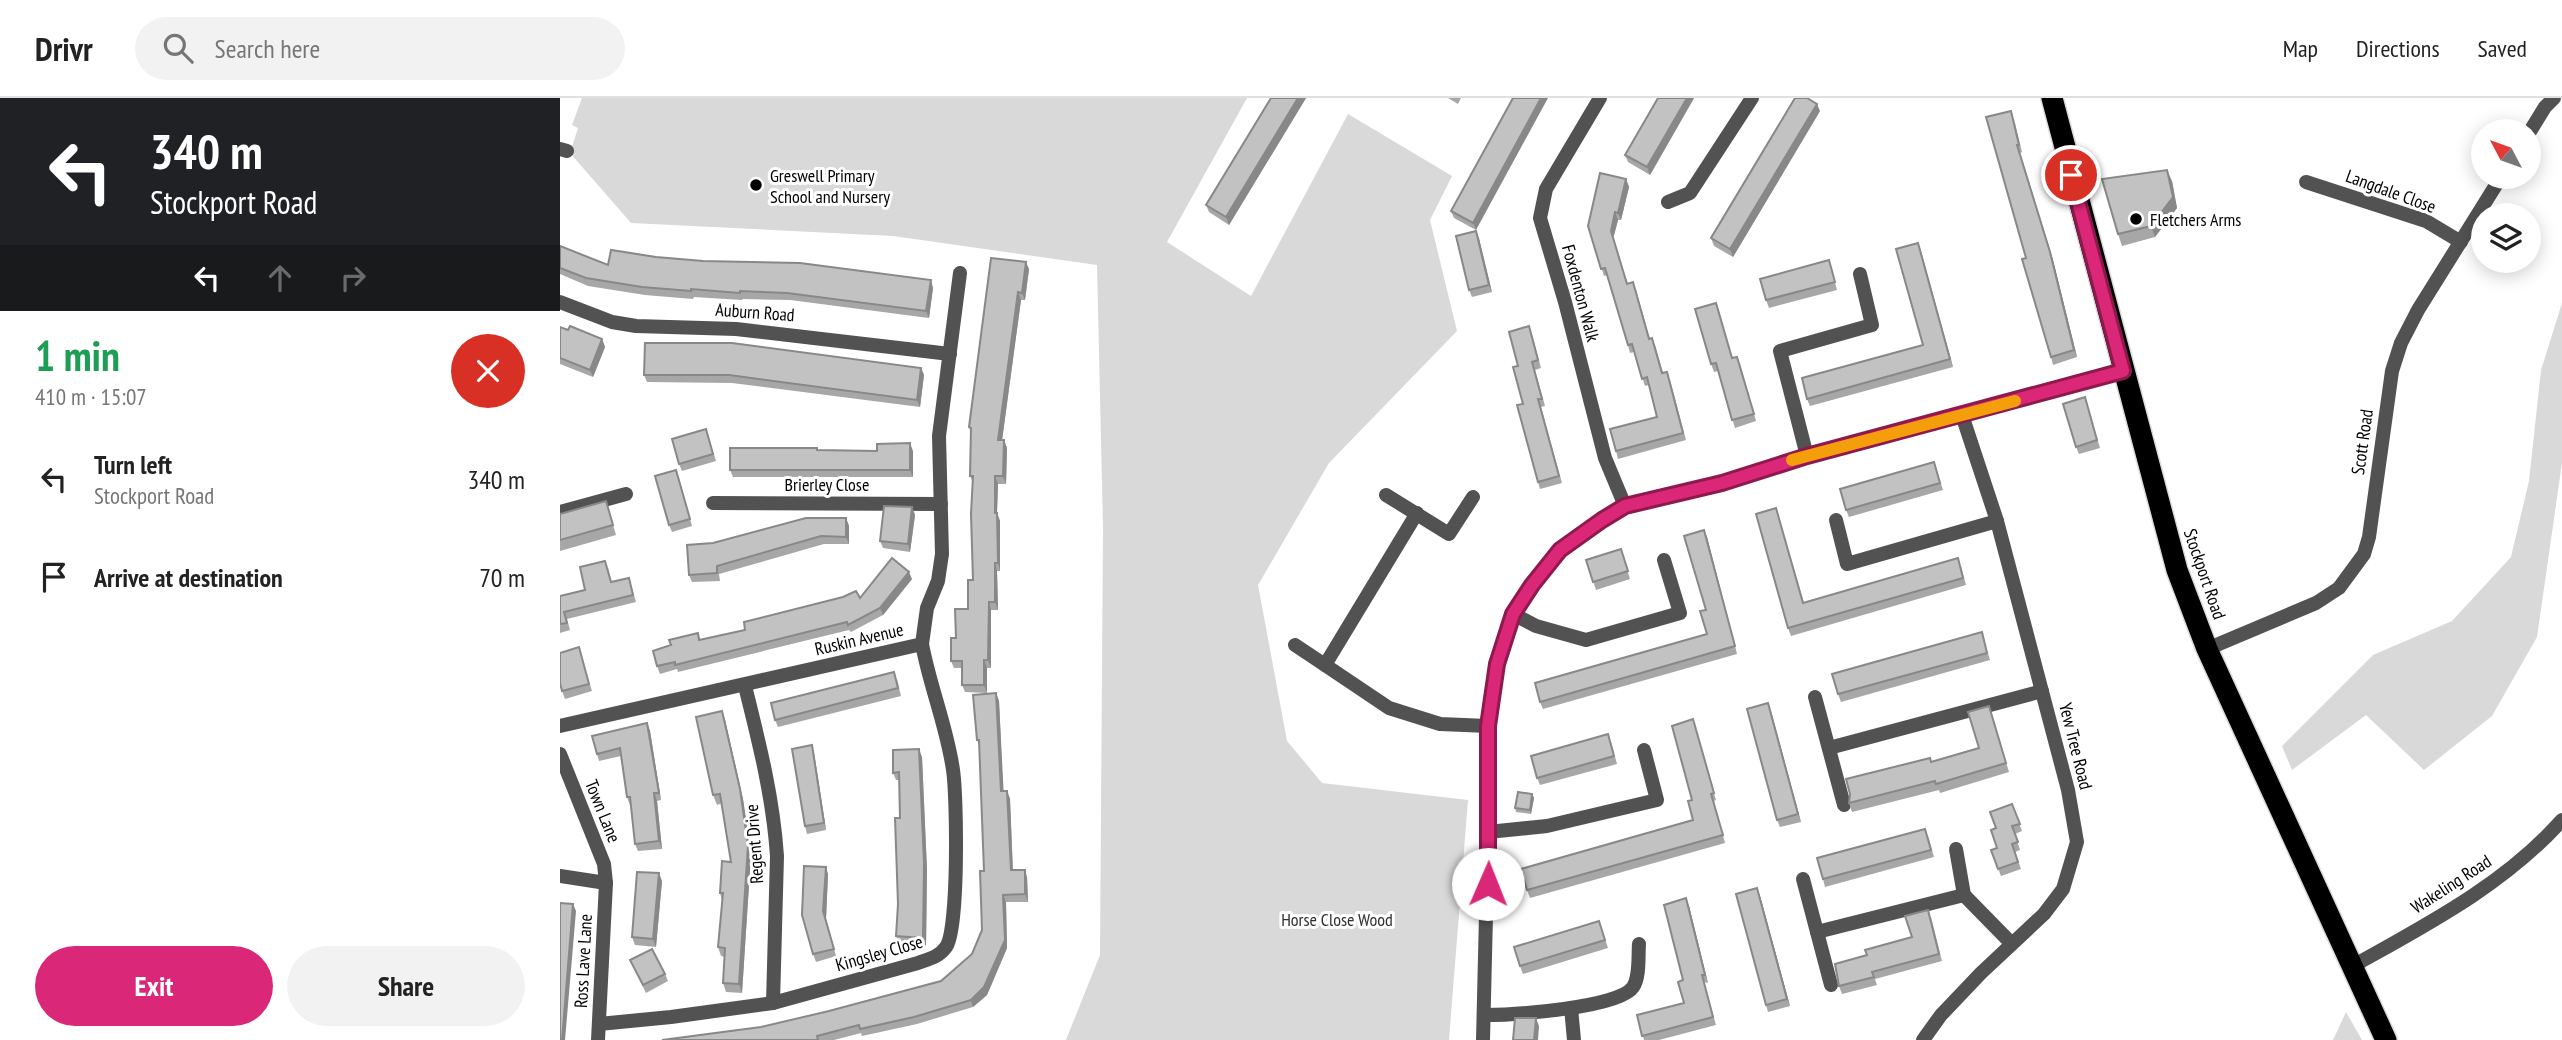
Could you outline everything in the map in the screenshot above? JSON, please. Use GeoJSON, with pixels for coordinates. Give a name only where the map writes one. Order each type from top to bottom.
{"type":"FeatureCollection","features":[{"type":"Feature","properties":{"kind":"highway","name":"Stockport Road"},"geometry":{"type":"LineString","coordinates":[[2052,98],[2177,570],[2207,649],[2386,1040]]}},
{"type":"Feature","properties":{"kind":"street","name":"Foxdenton Walk"},"geometry":{"type":"LineString","coordinates":[[1600,98],[1546,189],[1540,218],[1605,458],[1625,506]]}},
{"type":"Feature","properties":{"kind":"street"},"geometry":{"type":"LineString","coordinates":[[1668,202],[1690,193],[1752,98]]}},
{"type":"Feature","properties":{"kind":"street"},"geometry":{"type":"LineString","coordinates":[[2536,119],[2545,101]]}},
{"type":"Feature","properties":{"kind":"street","name":"Langdale Close"},"geometry":{"type":"LineString","coordinates":[[2306,182],[2426,221],[2461,242]]}},
{"type":"Feature","properties":{"kind":"street","name":"Scott Road"},"geometry":{"type":"LineString","coordinates":[[2207,649],[2316,603],[2339,589],[2364,554],[2369,537],[2387,400],[2398,352],[2418,310],[2494,189]]}},
{"type":"Feature","properties":{"kind":"street","name":"Ruskin Avenue"},"geometry":{"type":"LineString","coordinates":[[560,726],[922,644],[927,608],[938,581],[942,554],[939,436],[960,273]]}},
{"type":"Feature","properties":{"kind":"street"},"geometry":{"type":"LineString","coordinates":[[1807,456],[1780,351],[1872,325],[1860,274]]}},
{"type":"Feature","properties":{"kind":"street","name":"Auburn Road"},"geometry":{"type":"LineString","coordinates":[[560,302],[612,322],[636,326],[736,329],[950,354]]}},
{"type":"Feature","properties":{"kind":"street"},"geometry":{"type":"LineString","coordinates":[[1483,1040],[1488,726],[1497,664],[1513,614],[1560,550],[1625,506],[1722,483],[1807,456],[2123,371]]}},
{"type":"Feature","properties":{"kind":"street","name":"Yew Tree Road"},"geometry":{"type":"LineString","coordinates":[[1923,1040],[1941,1015],[2011,943],[2044,914],[2063,889],[2077,842],[2068,790],[1997,521],[1962,415]]}},
{"type":"Feature","properties":{"kind":"street"},"geometry":{"type":"LineString","coordinates":[[560,512],[626,494]]}},
{"type":"Feature","properties":{"kind":"street"},"geometry":{"type":"LineString","coordinates":[[1386,495],[1449,534],[1474,497]]}},
{"type":"Feature","properties":{"kind":"street","name":"Brierley Close"},"geometry":{"type":"LineString","coordinates":[[713,503],[941,504]]}},
{"type":"Feature","properties":{"kind":"street"},"geometry":{"type":"LineString","coordinates":[[1325,665],[1417,513]]}},
{"type":"Feature","properties":{"kind":"street"},"geometry":{"type":"LineString","coordinates":[[1836,520],[1847,564],[1997,521]]}},
{"type":"Feature","properties":{"kind":"street"},"geometry":{"type":"LineString","coordinates":[[1513,614],[1536,626],[1586,640],[1680,613],[1664,560]]}},
{"type":"Feature","properties":{"kind":"street","name":"Kingsley Close"},"geometry":{"type":"LineString","coordinates":[[599,1024],[773,1003],[927,960],[936,957],[947,946],[953,930],[954,906],[953,771],[941,712],[929,679],[922,644]]}},
{"type":"Feature","properties":{"kind":"street"},"geometry":{"type":"LineString","coordinates":[[1296,645],[1389,708],[1440,724],[1488,726]]}},
{"type":"Feature","properties":{"kind":"street","name":"Regent Drive"},"geometry":{"type":"LineString","coordinates":[[745,686],[769,784],[776,835],[773,1003]]}},
{"type":"Feature","properties":{"kind":"street"},"geometry":{"type":"LineString","coordinates":[[1829,748],[2042,691]]}},
{"type":"Feature","properties":{"kind":"street"},"geometry":{"type":"LineString","coordinates":[[1815,697],[1844,805]]}},
{"type":"Feature","properties":{"kind":"street"},"geometry":{"type":"LineString","coordinates":[[1488,832],[1547,826],[1657,800],[1644,750]]}},
{"type":"Feature","properties":{"kind":"street","name":"Town Lane"},"geometry":{"type":"LineString","coordinates":[[560,754],[604,864],[606,883]]}},
{"type":"Feature","properties":{"kind":"street","name":"Wakeling Road"},"geometry":{"type":"LineString","coordinates":[[2351,967],[2456,909],[2501,876],[2562,820]]}},
{"type":"Feature","properties":{"kind":"street"},"geometry":{"type":"LineString","coordinates":[[1956,849],[1964,895],[2011,943]]}},
{"type":"Feature","properties":{"kind":"street"},"geometry":{"type":"LineString","coordinates":[[560,876],[606,883]]}},
{"type":"Feature","properties":{"kind":"street"},"geometry":{"type":"LineString","coordinates":[[1803,879],[1831,985]]}},
{"type":"Feature","properties":{"kind":"street","name":"Ross Lave Lane"},"geometry":{"type":"LineString","coordinates":[[598,1040],[606,883]]}},
{"type":"Feature","properties":{"kind":"street"},"geometry":{"type":"LineString","coordinates":[[1817,932],[1964,895]]}},
{"type":"Feature","properties":{"kind":"street"},"geometry":{"type":"LineString","coordinates":[[1485,1015],[1571,1008],[1624,997],[1634,986],[1639,944]]}},
{"type":"Feature","properties":{"kind":"street"},"geometry":{"type":"LineString","coordinates":[[1571,1008],[1574,1040]]}},
{"type":"Feature","properties":{"kind":"green space","name":"Horse Close Wood"},"geometry":{"type":"Polygon","coordinates":[[[582,98],[1247,98],[1167,242],[1251,296],[1348,114],[1452,176],[1430,220],[1457,331],[1329,463],[1258,585],[1287,741],[1322,783],[1468,800],[1449,1040],[1066,1040],[1100,955],[1103,527],[1097,265],[893,236],[631,223],[570,153],[578,128],[572,125],[582,98]]]}},
{"type":"Feature","properties":{"kind":"green space"},"geometry":{"type":"Polygon","coordinates":[[[2562,303],[2562,463],[2537,637],[2492,716],[2424,770],[2366,715],[2292,770],[2282,746],[2373,655],[2452,621],[2511,557],[2529,481],[2541,370],[2562,303]]]}},
{"type":"Feature","properties":{"kind":"green space"},"geometry":{"type":"Polygon","coordinates":[[[2346,1012],[2362,1040],[2333,1040],[2346,1012]]]}},
{"type":"Feature","properties":{"kind":"building"},"geometry":{"type":"Polygon","coordinates":[[[1271,98],[1298,98],[1226,217],[1206,205],[1271,98]]]}},
{"type":"Feature","properties":{"kind":"building"},"geometry":{"type":"Polygon","coordinates":[[[1513,98],[1541,98],[1473,223],[1451,211],[1513,98]]]}},
{"type":"Feature","properties":{"kind":"building"},"geometry":{"type":"Polygon","coordinates":[[[1658,98],[1687,98],[1647,167],[1625,155],[1658,98]]]}},
{"type":"Feature","properties":{"kind":"building"},"geometry":{"type":"Polygon","coordinates":[[[1795,98],[1807,98],[1817,104],[1730,249],[1711,238],[1795,98]]]}},
{"type":"Feature","properties":{"kind":"building"},"geometry":{"type":"Polygon","coordinates":[[[2011,111],[2017,145],[2050,252],[2074,350],[2051,357],[2022,259],[2026,258],[1986,117],[2011,111]]]}},
{"type":"Feature","properties":{"kind":"building"},"geometry":{"type":"Polygon","coordinates":[[[2167,170],[2173,197],[2151,226],[2118,234],[2102,179],[2167,170]]]}},
{"type":"Feature","properties":{"kind":"building"},"geometry":{"type":"Polygon","coordinates":[[[1600,173],[1626,179],[1611,231],[1627,284],[1633,282],[1662,373],[1667,372],[1683,433],[1616,451],[1610,429],[1657,417],[1647,377],[1642,379],[1632,344],[1628,345],[1605,268],[1601,269],[1588,226],[1600,173]]]}},
{"type":"Feature","properties":{"kind":"building"},"geometry":{"type":"Polygon","coordinates":[[[1476,231],[1489,285],[1469,290],[1456,236],[1476,231]]]}},
{"type":"Feature","properties":{"kind":"building"},"geometry":{"type":"Polygon","coordinates":[[[1918,243],[1950,359],[1807,399],[1802,378],[1923,345],[1896,249],[1918,243]]]}},
{"type":"Feature","properties":{"kind":"building"},"geometry":{"type":"Polygon","coordinates":[[[560,246],[608,265],[611,250],[703,261],[800,263],[931,280],[926,311],[787,293],[642,287],[586,278],[560,268],[560,246]]]}},
{"type":"Feature","properties":{"kind":"building"},"geometry":{"type":"Polygon","coordinates":[[[991,258],[1026,262],[1022,293],[1018,292],[998,440],[1004,440],[1003,476],[995,476],[998,563],[995,563],[995,602],[989,602],[988,660],[984,660],[984,685],[962,685],[962,661],[951,661],[951,638],[956,638],[955,609],[968,609],[968,580],[973,580],[973,476],[970,476],[969,427],[991,258]]]}},
{"type":"Feature","properties":{"kind":"building"},"geometry":{"type":"Polygon","coordinates":[[[1829,260],[1835,282],[1766,300],[1760,279],[1829,260]]]}},
{"type":"Feature","properties":{"kind":"building"},"geometry":{"type":"Polygon","coordinates":[[[1716,303],[1732,358],[1737,357],[1754,414],[1732,420],[1716,363],[1711,364],[1695,309],[1716,303]]]}},
{"type":"Feature","properties":{"kind":"building"},"geometry":{"type":"Polygon","coordinates":[[[570,326],[602,339],[590,370],[560,358],[560,327],[568,330],[570,326]]]}},
{"type":"Feature","properties":{"kind":"building"},"geometry":{"type":"Polygon","coordinates":[[[1529,326],[1538,360],[1532,362],[1542,399],[1538,399],[1559,476],[1538,482],[1517,405],[1523,404],[1513,367],[1518,366],[1509,332],[1529,326]]]}},
{"type":"Feature","properties":{"kind":"building"},"geometry":{"type":"Polygon","coordinates":[[[645,343],[732,343],[921,368],[917,400],[729,375],[644,375],[645,343]]]}},
{"type":"Feature","properties":{"kind":"building"},"geometry":{"type":"Polygon","coordinates":[[[2085,397],[2097,440],[2076,447],[2063,404],[2085,397]]]}},
{"type":"Feature","properties":{"kind":"building"},"geometry":{"type":"Polygon","coordinates":[[[706,429],[713,454],[679,464],[672,439],[706,429]]]}},
{"type":"Feature","properties":{"kind":"building"},"geometry":{"type":"Polygon","coordinates":[[[910,443],[910,470],[730,470],[730,448],[877,451],[877,444],[910,443]]]}},
{"type":"Feature","properties":{"kind":"building"},"geometry":{"type":"Polygon","coordinates":[[[1934,462],[1940,483],[1846,510],[1840,489],[1934,462]]]}},
{"type":"Feature","properties":{"kind":"building"},"geometry":{"type":"Polygon","coordinates":[[[676,470],[690,519],[669,525],[655,476],[676,470]]]}},
{"type":"Feature","properties":{"kind":"building"},"geometry":{"type":"Polygon","coordinates":[[[606,501],[613,525],[560,540],[560,514],[606,501]]]}},
{"type":"Feature","properties":{"kind":"building"},"geometry":{"type":"Polygon","coordinates":[[[884,506],[912,507],[908,544],[880,541],[884,506]]]}},
{"type":"Feature","properties":{"kind":"building"},"geometry":{"type":"Polygon","coordinates":[[[1776,508],[1803,603],[1958,558],[1963,578],[1788,628],[1756,514],[1776,508]]]}},
{"type":"Feature","properties":{"kind":"building"},"geometry":{"type":"Polygon","coordinates":[[[806,518],[846,518],[846,537],[821,536],[717,566],[717,573],[689,575],[687,545],[713,543],[806,518]]]}},
{"type":"Feature","properties":{"kind":"building"},"geometry":{"type":"Polygon","coordinates":[[[1704,530],[1735,646],[1540,702],[1535,683],[1707,634],[1700,611],[1706,610],[1684,536],[1704,530]]]}},
{"type":"Feature","properties":{"kind":"building"},"geometry":{"type":"Polygon","coordinates":[[[1621,549],[1628,571],[1593,582],[1586,560],[1621,549]]]}},
{"type":"Feature","properties":{"kind":"building"},"geometry":{"type":"Polygon","coordinates":[[[892,558],[909,572],[880,608],[848,625],[847,622],[675,665],[675,662],[657,666],[653,651],[671,645],[669,640],[698,633],[699,640],[745,630],[744,622],[843,597],[856,591],[860,598],[892,558]]]}},
{"type":"Feature","properties":{"kind":"building"},"geometry":{"type":"Polygon","coordinates":[[[605,561],[611,582],[629,578],[633,595],[564,612],[567,623],[560,624],[560,596],[585,590],[580,567],[605,561]]]}},
{"type":"Feature","properties":{"kind":"building"},"geometry":{"type":"Polygon","coordinates":[[[1982,632],[1987,653],[1838,694],[1832,674],[1982,632]]]}},
{"type":"Feature","properties":{"kind":"building"},"geometry":{"type":"Polygon","coordinates":[[[579,647],[589,684],[562,691],[560,653],[579,647]]]}},
{"type":"Feature","properties":{"kind":"building"},"geometry":{"type":"Polygon","coordinates":[[[894,672],[898,688],[775,720],[771,703],[894,672]]]}},
{"type":"Feature","properties":{"kind":"building"},"geometry":{"type":"Polygon","coordinates":[[[996,693],[1001,791],[1007,791],[1011,870],[1025,870],[1025,894],[1003,895],[1005,940],[984,987],[971,1000],[914,1017],[860,1029],[859,1025],[817,1036],[818,1040],[662,1040],[761,1027],[941,981],[972,954],[982,930],[980,871],[984,871],[979,740],[973,695],[996,693]]]}},
{"type":"Feature","properties":{"kind":"building"},"geometry":{"type":"Polygon","coordinates":[[[1768,703],[1798,814],[1777,820],[1747,709],[1768,703]]]}},
{"type":"Feature","properties":{"kind":"building"},"geometry":{"type":"Polygon","coordinates":[[[1989,706],[2006,763],[1936,784],[1935,781],[1849,803],[1850,794],[1846,779],[1930,758],[1931,762],[1979,748],[1968,712],[1989,706]]]}},
{"type":"Feature","properties":{"kind":"building"},"geometry":{"type":"Polygon","coordinates":[[[722,711],[740,789],[748,845],[739,984],[723,983],[725,948],[718,947],[723,893],[720,893],[722,861],[731,862],[720,794],[713,795],[696,717],[722,711]]]}},
{"type":"Feature","properties":{"kind":"building"},"geometry":{"type":"Polygon","coordinates":[[[1693,719],[1723,835],[1527,890],[1521,869],[1693,820],[1688,801],[1692,800],[1672,726],[1693,719]]]}},
{"type":"Feature","properties":{"kind":"building"},"geometry":{"type":"Polygon","coordinates":[[[647,723],[659,793],[654,793],[659,841],[635,844],[630,797],[627,797],[620,748],[597,754],[592,736],[647,723]]]}},
{"type":"Feature","properties":{"kind":"building"},"geometry":{"type":"Polygon","coordinates":[[[1608,734],[1614,756],[1537,778],[1531,756],[1608,734]]]}},
{"type":"Feature","properties":{"kind":"building"},"geometry":{"type":"Polygon","coordinates":[[[812,745],[824,823],[805,826],[792,749],[812,745]]]}},
{"type":"Feature","properties":{"kind":"building"},"geometry":{"type":"Polygon","coordinates":[[[919,749],[924,862],[923,938],[896,936],[898,904],[895,818],[900,818],[899,772],[893,773],[893,750],[919,749]]]}},
{"type":"Feature","properties":{"kind":"building"},"geometry":{"type":"Polygon","coordinates":[[[1518,792],[1532,794],[1530,810],[1515,808],[1518,792]]]}},
{"type":"Feature","properties":{"kind":"building"},"geometry":{"type":"Polygon","coordinates":[[[2012,804],[2020,824],[2012,826],[2018,842],[2012,844],[2018,862],[1998,869],[1991,850],[1997,848],[1991,830],[1996,828],[1990,812],[2012,804]]]}},
{"type":"Feature","properties":{"kind":"building"},"geometry":{"type":"Polygon","coordinates":[[[1925,829],[1931,850],[1823,879],[1817,858],[1925,829]]]}},
{"type":"Feature","properties":{"kind":"building"},"geometry":{"type":"Polygon","coordinates":[[[804,866],[826,867],[823,911],[834,949],[813,954],[802,915],[804,866]]]}},
{"type":"Feature","properties":{"kind":"building"},"geometry":{"type":"Polygon","coordinates":[[[637,872],[659,873],[653,939],[632,937],[637,872]]]}},
{"type":"Feature","properties":{"kind":"building"},"geometry":{"type":"Polygon","coordinates":[[[1757,888],[1787,999],[1766,1005],[1736,894],[1757,888]]]}},
{"type":"Feature","properties":{"kind":"building"},"geometry":{"type":"Polygon","coordinates":[[[1686,898],[1713,1017],[1642,1036],[1637,1015],[1684,1003],[1678,982],[1683,980],[1664,905],[1686,898]]]}},
{"type":"Feature","properties":{"kind":"building"},"geometry":{"type":"Polygon","coordinates":[[[560,903],[573,904],[562,1040],[560,1040],[560,903]]]}},
{"type":"Feature","properties":{"kind":"building"},"geometry":{"type":"Polygon","coordinates":[[[1928,910],[1939,954],[1872,972],[1874,977],[1839,986],[1835,964],[1867,955],[1865,950],[1912,937],[1905,916],[1928,910]]]}},
{"type":"Feature","properties":{"kind":"building"},"geometry":{"type":"Polygon","coordinates":[[[1599,921],[1605,940],[1520,966],[1514,947],[1599,921]]]}},
{"type":"Feature","properties":{"kind":"building"},"geometry":{"type":"Polygon","coordinates":[[[652,949],[665,974],[643,985],[630,960],[652,949]]]}},
{"type":"Feature","properties":{"kind":"building"},"geometry":{"type":"Polygon","coordinates":[[[1515,1018],[1536,1018],[1534,1040],[1513,1040],[1515,1018]]]}},
{"type":"Feature","properties":{"kind":"slow traffic"},"geometry":{"type":"LineString","coordinates":[[1792,460],[2015,401]]}},
{"type":"Feature","properties":{"kind":"place","name":"Greswell Primary School and Nursery"},"geometry":{"type":"Point","coordinates":[756,185]}},
{"type":"Feature","properties":{"kind":"place","name":"Fletchers Arms"},"geometry":{"type":"Point","coordinates":[2136,219]}},
{"type":"Feature","properties":{"kind":"route"},"geometry":{"type":"LineString","coordinates":[[1488,884],[1488,726],[1497,664],[1513,614],[1560,550],[1625,506],[1722,483],[1807,456],[2123,371],[2071,175]]}}]}
